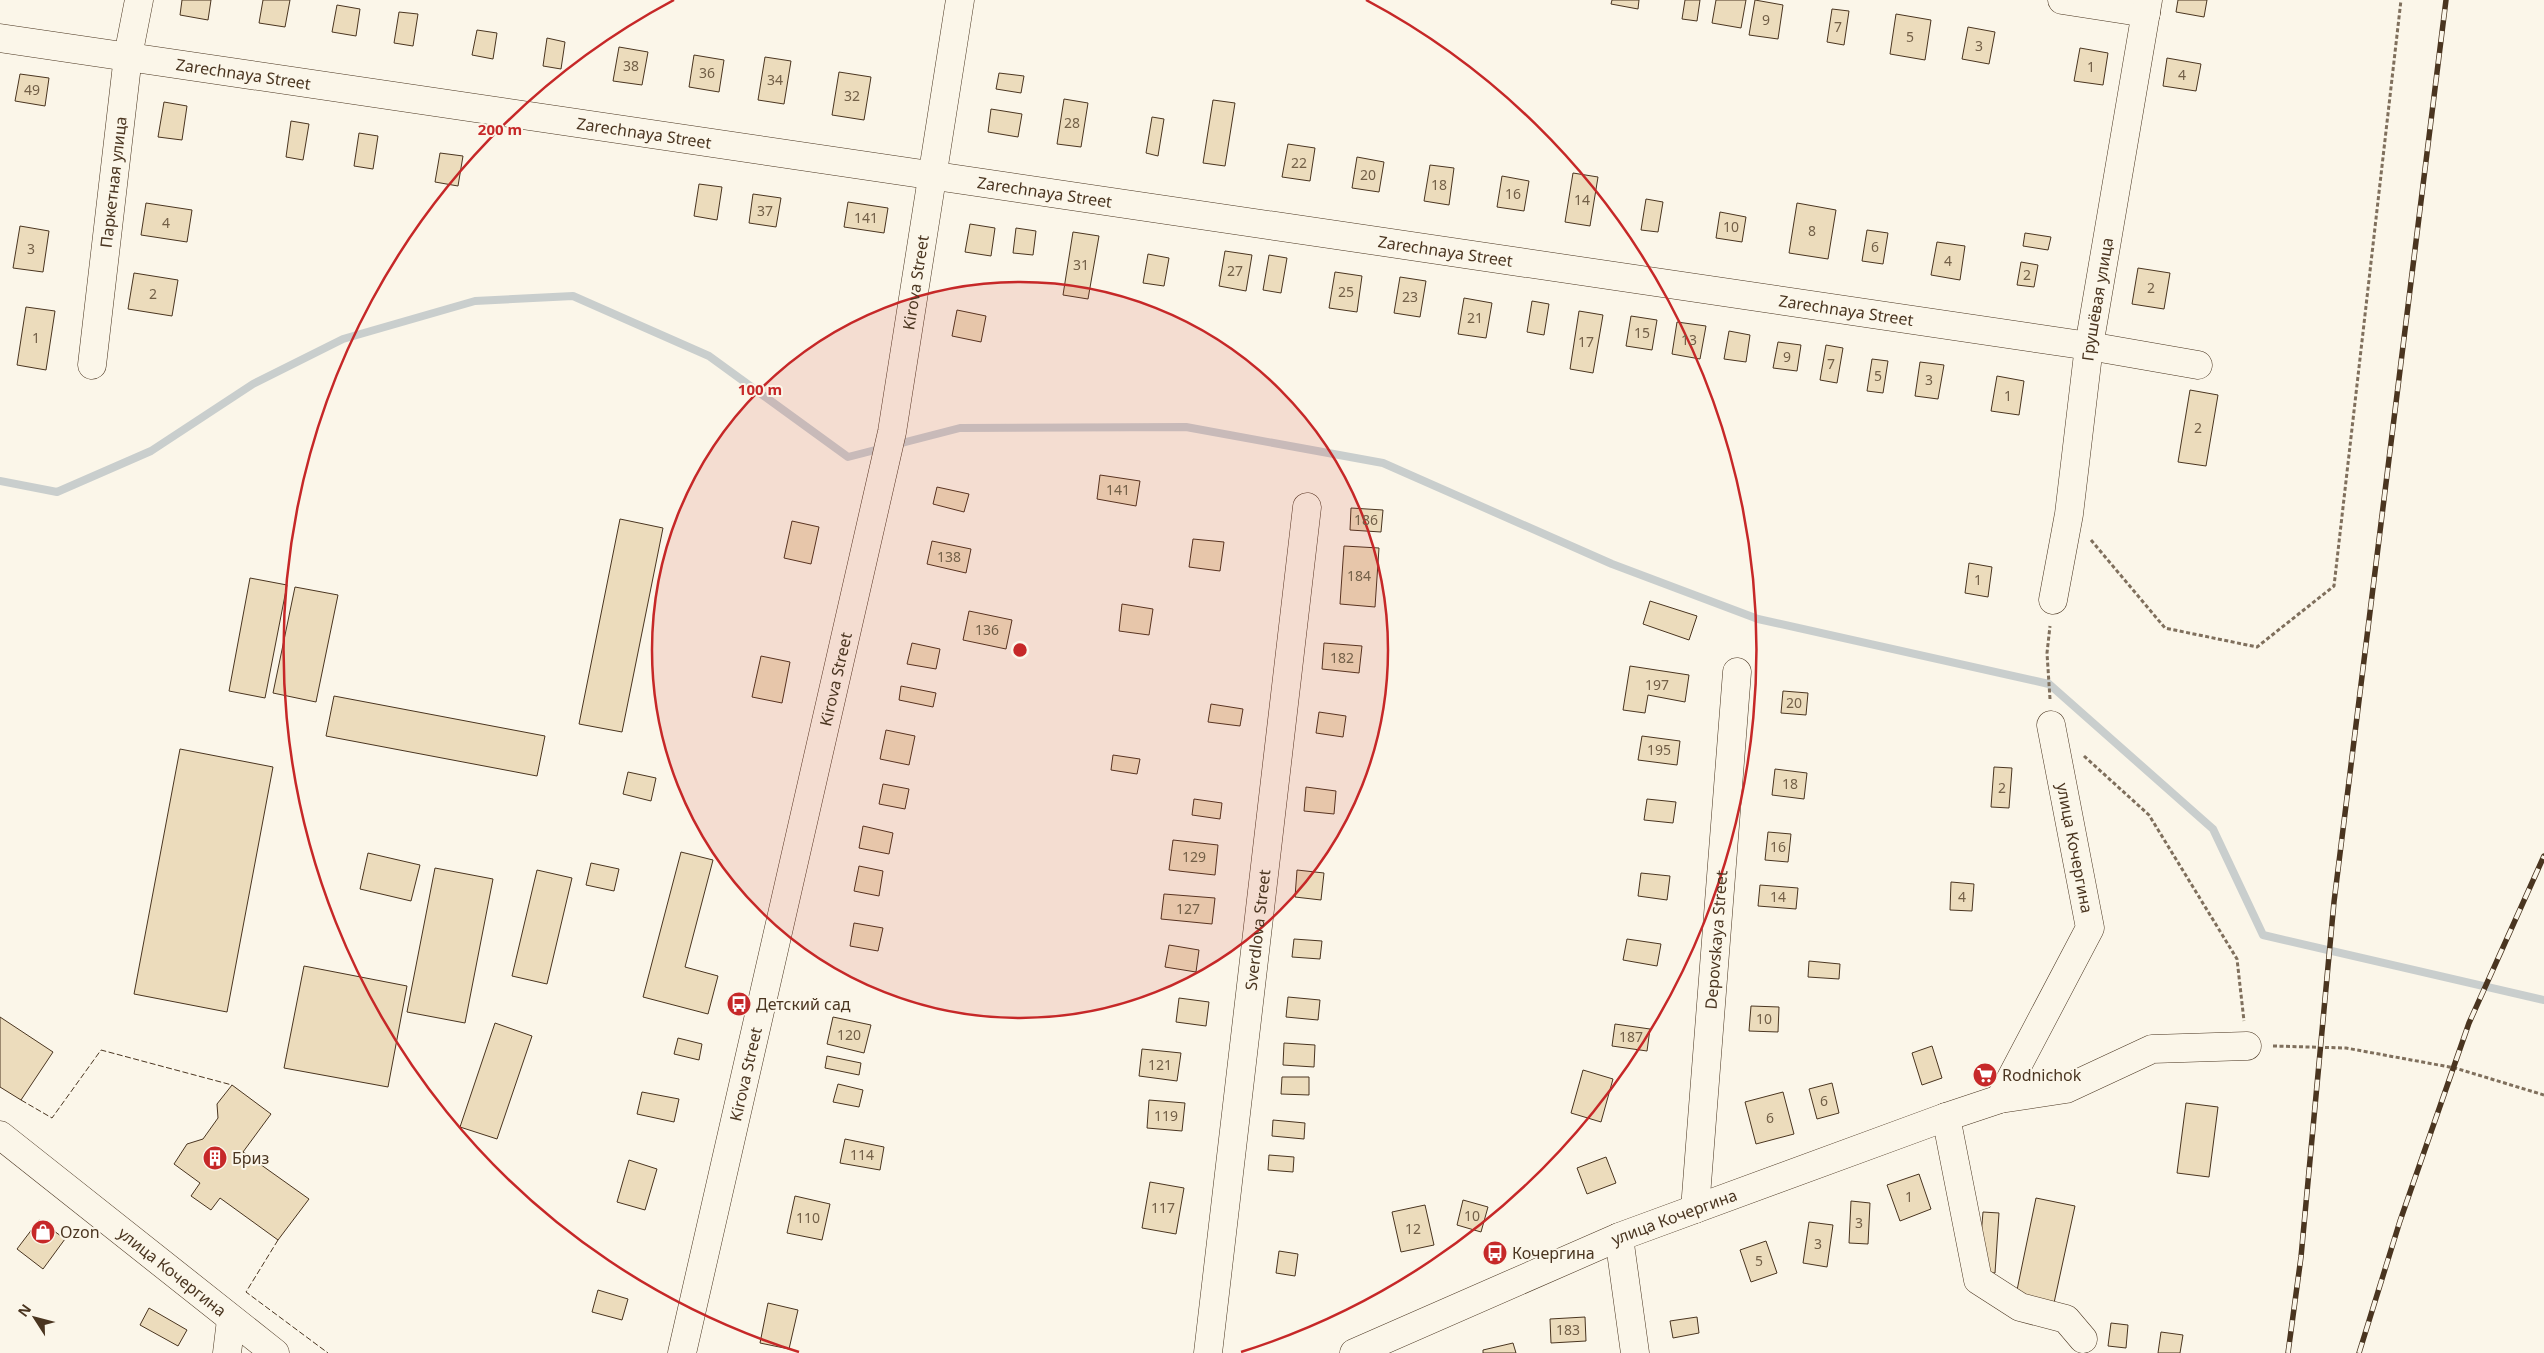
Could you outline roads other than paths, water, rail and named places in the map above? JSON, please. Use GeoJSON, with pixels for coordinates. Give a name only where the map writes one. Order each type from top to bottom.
{"type":"FeatureCollection","features":[{"type":"Feature","properties":{"kind":"street","name":"Паркетная улица"},"geometry":{"type":"LineString","coordinates":[[92,366],[128,56],[138,0]]}},
{"type":"Feature","properties":{"kind":"street","name":"Kirova Street"},"geometry":{"type":"LineString","coordinates":[[682,1353],[892,432],[960,0]]}},
{"type":"Feature","properties":{"kind":"street"},"geometry":{"type":"LineString","coordinates":[[2062,0],[2147,6]]}},
{"type":"Feature","properties":{"kind":"street","name":"Грушёвая улица"},"geometry":{"type":"LineString","coordinates":[[2053,600],[2069,514],[2089,346],[2147,6]]}},
{"type":"Feature","properties":{"kind":"street","name":"Zarechnaya Street"},"geometry":{"type":"LineString","coordinates":[[0,38],[2089,346],[2198,365]]}},
{"type":"Feature","properties":{"kind":"street","name":"Sverdlova Street"},"geometry":{"type":"LineString","coordinates":[[1208,1353],[1307,507]]}},
{"type":"Feature","properties":{"kind":"street","name":"Depovskaya Street"},"geometry":{"type":"LineString","coordinates":[[1695,1208],[1737,672]]}},
{"type":"Feature","properties":{"kind":"street","name":"улица Кочергина"},"geometry":{"type":"LineString","coordinates":[[2000,1099],[2090,928],[2050,725]]}},
{"type":"Feature","properties":{"kind":"street","name":"улица Кочергина"},"geometry":{"type":"LineString","coordinates":[[1354,1353],[1619,1236],[1946,1117],[2000,1099],[2066,1089],[2152,1049],[2247,1046]]}},
{"type":"Feature","properties":{"kind":"street"},"geometry":{"type":"LineString","coordinates":[[1946,1117],[1978,1280],[2020,1307],[2066,1319],[2083,1339]]}},
{"type":"Feature","properties":{"kind":"street","name":"улица Кочергина"},"geometry":{"type":"LineString","coordinates":[[0,1135],[275,1353]]}},
{"type":"Feature","properties":{"kind":"street"},"geometry":{"type":"LineString","coordinates":[[1619,1236],[1635,1353]]}},
{"type":"Feature","properties":{"kind":"street"},"geometry":{"type":"LineString","coordinates":[[227,1353],[231,1320]]}},
{"type":"Feature","properties":{"kind":"waterway"},"geometry":{"type":"LineString","coordinates":[[0,481],[57,492],[151,451],[253,384],[343,339],[475,301],[573,296],[709,356],[848,457],[883,448]]}},
{"type":"Feature","properties":{"kind":"waterway"},"geometry":{"type":"LineString","coordinates":[[894,445],[960,428],[1186,427],[1383,463],[1612,564],[1758,619],[2049,684],[2213,829],[2263,935],[2544,1000]]}},
{"type":"Feature","properties":{"kind":"railway"},"geometry":{"type":"LineString","coordinates":[[2288,1353],[2301,1257],[2334,902],[2446,0]]}},
{"type":"Feature","properties":{"kind":"railway"},"geometry":{"type":"LineString","coordinates":[[2359,1353],[2400,1221],[2469,1023],[2544,856]]}},
{"type":"Feature","properties":{"kind":"place","name":"Детский сад"},"geometry":{"type":"Point","coordinates":[739,1004]}},
{"type":"Feature","properties":{"kind":"place","name":"Rodnichok"},"geometry":{"type":"Point","coordinates":[1985,1075]}},
{"type":"Feature","properties":{"kind":"place","name":"Бриз"},"geometry":{"type":"Point","coordinates":[215,1158]}},
{"type":"Feature","properties":{"kind":"place","name":"Ozon"},"geometry":{"type":"Point","coordinates":[43,1232]}},
{"type":"Feature","properties":{"kind":"place","name":"Кочергина"},"geometry":{"type":"Point","coordinates":[1495,1253]}}]}
